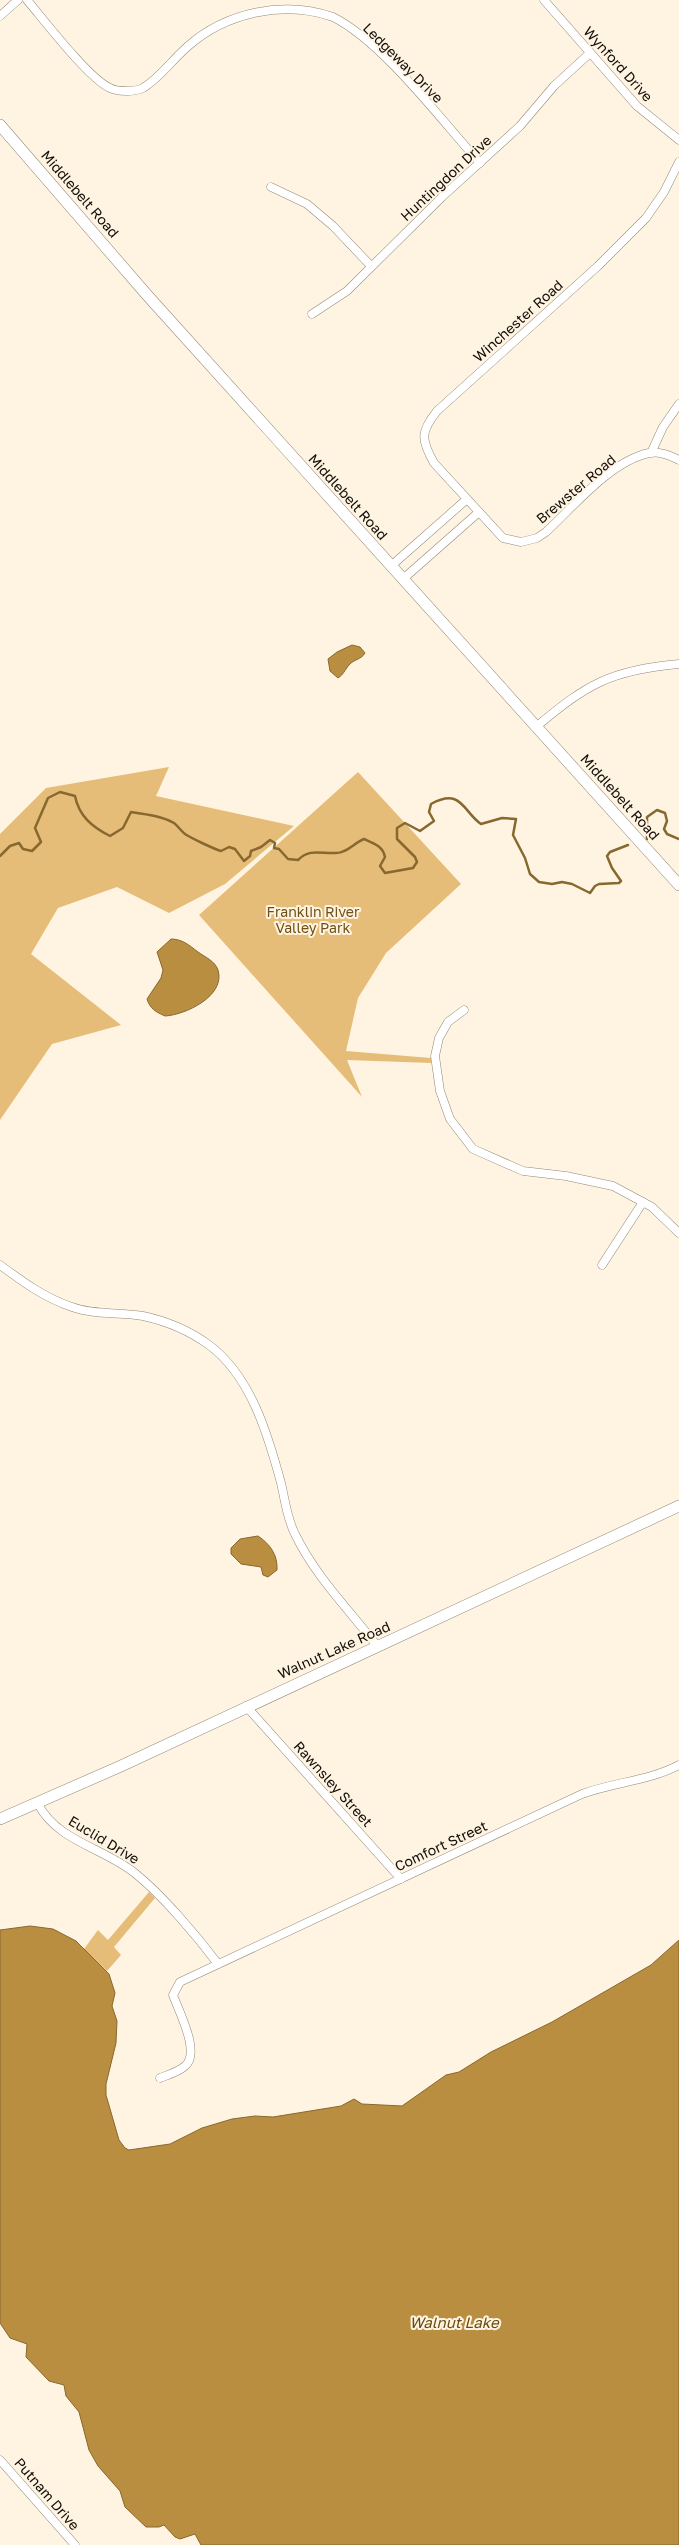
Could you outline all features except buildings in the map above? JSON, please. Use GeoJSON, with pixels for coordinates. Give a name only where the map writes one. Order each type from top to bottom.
{"type":"FeatureCollection","features":[{"type":"Feature","properties":{"kind":"street"},"geometry":{"type":"LineString","coordinates":[[0,16],[18,0]]}},
{"type":"Feature","properties":{"kind":"street","name":"Ledgeway Drive"},"geometry":{"type":"LineString","coordinates":[[27,0],[95,77],[110,89],[131,91],[141,89],[154,80],[187,47],[205,33],[223,22],[263,7],[295,6],[332,16],[362,35],[480,163]]}},
{"type":"Feature","properties":{"kind":"street","name":"Wynford Drive"},"geometry":{"type":"LineString","coordinates":[[544,0],[637,106],[679,140]]}},
{"type":"Feature","properties":{"kind":"street","name":"Huntingdon Drive"},"geometry":{"type":"LineString","coordinates":[[312,314],[347,291],[371,266],[520,126],[554,86],[590,52]]}},
{"type":"Feature","properties":{"kind":"street","name":"Middlebelt Road"},"geometry":{"type":"LineString","coordinates":[[0,125],[147,295],[679,885]]}},
{"type":"Feature","properties":{"kind":"street","name":"Winchester Road"},"geometry":{"type":"LineString","coordinates":[[476,509],[434,463],[426,449],[423,438],[426,424],[436,411],[598,266],[646,218],[664,192],[679,162]]}},
{"type":"Feature","properties":{"kind":"street"},"geometry":{"type":"LineString","coordinates":[[272,187],[307,204],[333,226],[371,266]]}},
{"type":"Feature","properties":{"kind":"street"},"geometry":{"type":"LineString","coordinates":[[679,404],[663,427],[651,453],[665,454],[679,460]]}},
{"type":"Feature","properties":{"kind":"street","name":"Brewster Road"},"geometry":{"type":"LineString","coordinates":[[476,509],[503,538],[521,542],[537,538],[621,465],[651,453]]}},
{"type":"Feature","properties":{"kind":"street"},"geometry":{"type":"LineString","coordinates":[[391,566],[467,498]]}},
{"type":"Feature","properties":{"kind":"street"},"geometry":{"type":"LineString","coordinates":[[403,579],[476,509]]}},
{"type":"Feature","properties":{"kind":"street"},"geometry":{"type":"LineString","coordinates":[[536,727],[570,698],[604,679],[642,667],[679,664]]}},
{"type":"Feature","properties":{"kind":"street"},"geometry":{"type":"LineString","coordinates":[[464,1010],[448,1022],[439,1038],[435,1056],[440,1091],[450,1119],[473,1149],[523,1171],[566,1176],[613,1186],[652,1207],[679,1233]]}},
{"type":"Feature","properties":{"kind":"street"},"geometry":{"type":"LineString","coordinates":[[602,1265],[644,1202]]}},
{"type":"Feature","properties":{"kind":"street"},"geometry":{"type":"LineString","coordinates":[[0,1265],[31,1288],[72,1307],[144,1316],[173,1325],[209,1345],[222,1356],[245,1386],[256,1411],[271,1450],[294,1532],[309,1559],[378,1647]]}},
{"type":"Feature","properties":{"kind":"street","name":"Walnut Lake Road"},"geometry":{"type":"LineString","coordinates":[[0,1819],[38,1804],[679,1506]]}},
{"type":"Feature","properties":{"kind":"street","name":"Rawnsley Street"},"geometry":{"type":"LineString","coordinates":[[246,1706],[401,1879]]}},
{"type":"Feature","properties":{"kind":"street","name":"Comfort Street"},"geometry":{"type":"LineString","coordinates":[[160,2078],[186,2065],[192,2056],[192,2046],[173,1995],[175,1988],[180,1982],[582,1794],[622,1781],[664,1773],[679,1765]]}},
{"type":"Feature","properties":{"kind":"street","name":"Euclid Drive"},"geometry":{"type":"LineString","coordinates":[[38,1804],[43,1814],[60,1829],[83,1845],[112,1858],[137,1875],[218,1964]]}},
{"type":"Feature","properties":{"kind":"street","name":"Putnam Drive"},"geometry":{"type":"LineString","coordinates":[[0,2460],[75,2545]]}},
{"type":"Feature","properties":{"kind":"green space"},"geometry":{"type":"Polygon","coordinates":[[[169,767],[156,796],[294,826],[225,884],[169,913],[117,887],[58,908],[31,954],[121,1025],[52,1044],[0,1120],[0,834],[46,788],[169,767]]]}},
{"type":"Feature","properties":{"kind":"green space","name":"Franklin River Valley Park"},"geometry":{"type":"Polygon","coordinates":[[[358,772],[461,884],[386,953],[358,998],[346,1051],[431,1058],[431,1063],[347,1060],[362,1097],[199,915],[358,772]]]}},
{"type":"Feature","properties":{"kind":"green space"},"geometry":{"type":"Polygon","coordinates":[[[149,1892],[155,1898],[114,1947],[121,1955],[107,1971],[84,1949],[98,1930],[108,1940],[149,1892]]]}},
{"type":"Feature","properties":{"kind":"water"},"geometry":{"type":"Polygon","coordinates":[[[352,645],[360,647],[365,653],[362,657],[351,663],[338,678],[330,671],[328,659],[337,652],[352,645]]]}},
{"type":"Feature","properties":{"kind":"water"},"geometry":{"type":"Polygon","coordinates":[[[171,939],[185,943],[212,962],[217,967],[219,979],[216,988],[202,1002],[183,1012],[165,1016],[154,1010],[147,999],[161,978],[163,970],[157,952],[171,939]]]}},
{"type":"Feature","properties":{"kind":"water"},"geometry":{"type":"Polygon","coordinates":[[[258,1536],[270,1546],[276,1559],[277,1570],[268,1577],[263,1575],[261,1567],[241,1564],[231,1554],[231,1548],[240,1539],[258,1536]]]}},
{"type":"Feature","properties":{"kind":"water","name":"Walnut Lake"},"geometry":{"type":"Polygon","coordinates":[[[30,1926],[53,1929],[76,1941],[109,1974],[115,1993],[112,2006],[117,2021],[116,2043],[106,2084],[106,2095],[119,2140],[129,2150],[170,2144],[202,2128],[232,2119],[255,2116],[273,2117],[341,2106],[354,2099],[362,2104],[402,2106],[446,2075],[459,2072],[491,2052],[552,2022],[651,1965],[679,1940],[679,2545],[201,2545],[195,2534],[180,2539],[175,2537],[164,2525],[146,2527],[125,2507],[120,2491],[98,2466],[89,2450],[79,2412],[66,2396],[64,2385],[49,2381],[26,2357],[27,2344],[10,2338],[0,2323],[0,1930],[30,1926]]]}},
{"type":"Feature","properties":{"kind":"waterway"},"geometry":{"type":"LineString","coordinates":[[0,856],[10,846],[19,843],[23,849],[32,851],[41,842],[35,828],[48,798],[60,792],[75,796],[87,820],[110,836],[123,828],[131,812],[159,817],[175,824],[185,834],[197,841],[218,850],[221,851],[229,847],[235,849],[244,861],[250,856],[251,851],[261,847],[270,840],[275,843],[274,848],[279,849],[288,859],[298,860],[302,856],[316,852],[340,853],[364,839],[377,845],[384,853],[385,857],[380,866],[385,873],[413,868],[417,862],[415,857],[397,839],[397,828],[405,823],[420,831],[434,821],[429,812],[431,804],[441,799],[449,798],[461,803],[481,824],[502,818],[516,819],[513,835],[525,858],[530,874],[539,882],[572,884],[590,893],[599,884],[619,883],[621,881],[612,868],[607,856],[610,852],[628,845]]}},
{"type":"Feature","properties":{"kind":"waterway"},"geometry":{"type":"LineString","coordinates":[[647,839],[647,817],[657,810],[665,813],[667,821],[664,829],[667,834],[679,839]]}}]}
